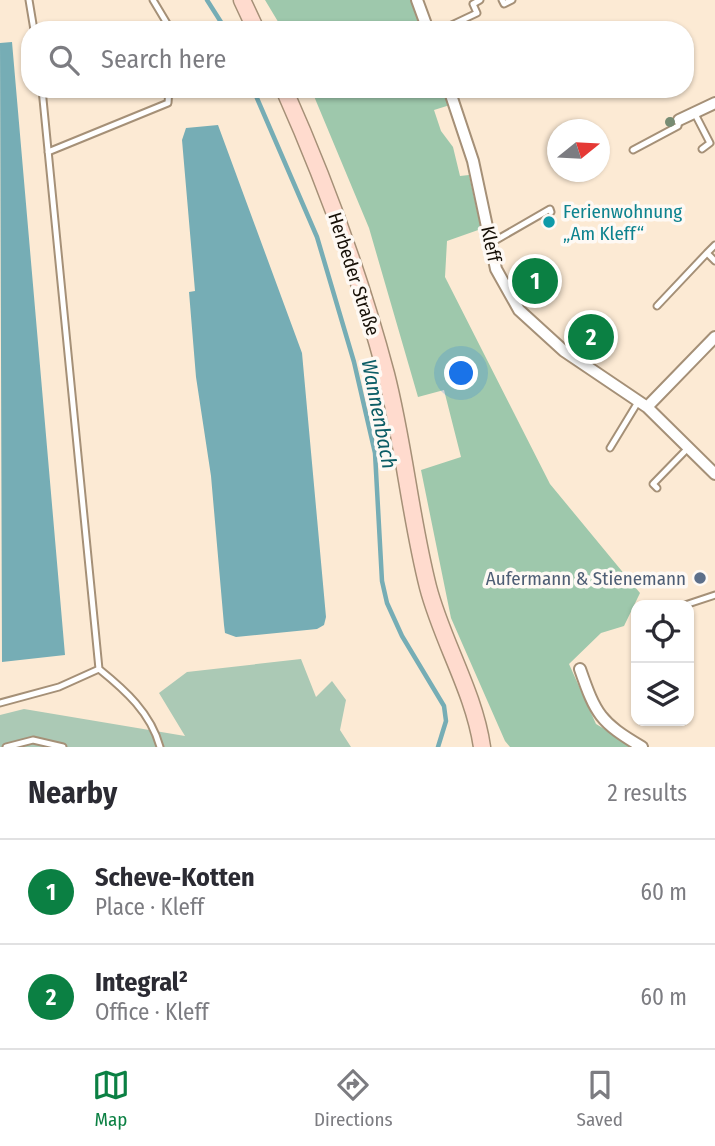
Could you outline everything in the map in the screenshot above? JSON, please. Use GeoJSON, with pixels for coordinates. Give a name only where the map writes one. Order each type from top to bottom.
{"type":"FeatureCollection","features":[{"type":"Feature","properties":{"kind":"main road"},"geometry":{"type":"LineString","coordinates":[[242,0],[252,21]]}},
{"type":"Feature","properties":{"kind":"main road","name":"Herbeder Straße"},"geometry":{"type":"LineString","coordinates":[[288,98],[338,222],[368,310],[394,409],[428,587],[441,631],[479,727],[482,747]]}},
{"type":"Feature","properties":{"kind":"street"},"geometry":{"type":"LineString","coordinates":[[417,0],[425,21]]}},
{"type":"Feature","properties":{"kind":"street","name":"Kleff"},"geometry":{"type":"LineString","coordinates":[[452,98],[473,161],[502,285],[519,310],[564,351],[643,404],[715,474]]}},
{"type":"Feature","properties":{"kind":"street"},"geometry":{"type":"LineString","coordinates":[[679,120],[715,103]]}},
{"type":"Feature","properties":{"kind":"street"},"geometry":{"type":"LineString","coordinates":[[643,404],[715,337]]}},
{"type":"Feature","properties":{"kind":"street"},"geometry":{"type":"LineString","coordinates":[[580,669],[599,716],[642,747]]}},
{"type":"Feature","properties":{"kind":"lane"},"geometry":{"type":"LineString","coordinates":[[29,0],[32,21]]}},
{"type":"Feature","properties":{"kind":"lane"},"geometry":{"type":"LineString","coordinates":[[153,0],[166,21]]}},
{"type":"Feature","properties":{"kind":"lane"},"geometry":{"type":"LineString","coordinates":[[460,21],[477,13],[473,4],[480,0]]}},
{"type":"Feature","properties":{"kind":"lane"},"geometry":{"type":"LineString","coordinates":[[502,0],[504,4],[512,0]]}},
{"type":"Feature","properties":{"kind":"lane"},"geometry":{"type":"LineString","coordinates":[[43,98],[99,669],[126,690],[156,729],[160,747]]}},
{"type":"Feature","properties":{"kind":"lane"},"geometry":{"type":"LineString","coordinates":[[48,152],[168,103],[168,98]]}},
{"type":"Feature","properties":{"kind":"lane"},"geometry":{"type":"LineString","coordinates":[[694,112],[710,142],[702,149]]}},
{"type":"Feature","properties":{"kind":"lane"},"geometry":{"type":"LineString","coordinates":[[633,150],[678,126],[679,120]]}},
{"type":"Feature","properties":{"kind":"lane"},"geometry":{"type":"LineString","coordinates":[[491,243],[550,209],[551,212]]}},
{"type":"Feature","properties":{"kind":"lane"},"geometry":{"type":"LineString","coordinates":[[657,306],[715,245]]}},
{"type":"Feature","properties":{"kind":"lane"},"geometry":{"type":"LineString","coordinates":[[707,253],[715,261]]}},
{"type":"Feature","properties":{"kind":"lane"},"geometry":{"type":"LineString","coordinates":[[610,448],[643,404]]}},
{"type":"Feature","properties":{"kind":"lane"},"geometry":{"type":"LineString","coordinates":[[657,488],[653,484],[688,448]]}},
{"type":"Feature","properties":{"kind":"lane"},"geometry":{"type":"LineString","coordinates":[[694,602],[715,595]]}},
{"type":"Feature","properties":{"kind":"lane"},"geometry":{"type":"LineString","coordinates":[[0,703],[59,687],[99,669]]}},
{"type":"Feature","properties":{"kind":"lane"},"geometry":{"type":"LineString","coordinates":[[6,747],[33,740],[63,747]]}},
{"type":"Feature","properties":{"kind":"green space"},"geometry":{"type":"Polygon","coordinates":[[[265,0],[412,0],[420,21],[278,21],[265,0]]]}},
{"type":"Feature","properties":{"kind":"green space"},"geometry":{"type":"Polygon","coordinates":[[[315,98],[447,98],[450,105],[434,110],[441,131],[453,147],[460,176],[469,175],[481,229],[447,241],[445,277],[550,484],[640,593],[637,600],[631,600],[631,612],[624,626],[601,633],[569,664],[596,724],[635,747],[510,747],[505,741],[451,618],[421,470],[461,457],[444,390],[418,397],[369,228],[315,98]]]}},
{"type":"Feature","properties":{"kind":"green space"},"geometry":{"type":"Polygon","coordinates":[[[301,659],[316,697],[332,681],[346,700],[340,730],[351,747],[0,747],[0,715],[24,709],[185,736],[159,693],[187,672],[301,659]]]}},
{"type":"Feature","properties":{"kind":"water"},"geometry":{"type":"Polygon","coordinates":[[[12,42],[65,655],[2,662],[0,43],[12,42]]]}},
{"type":"Feature","properties":{"kind":"water"},"geometry":{"type":"Polygon","coordinates":[[[218,125],[302,353],[326,617],[324,625],[317,629],[236,637],[225,633],[211,476],[196,377],[189,292],[195,291],[182,140],[186,128],[218,125]]]}},
{"type":"Feature","properties":{"kind":"waterway","name":"Wannenbach"},"geometry":{"type":"LineString","coordinates":[[207,0],[220,21]]}},
{"type":"Feature","properties":{"kind":"waterway","name":"Wannenbach"},"geometry":{"type":"LineString","coordinates":[[257,98],[317,237],[354,362],[375,453],[382,581],[387,603],[402,636],[444,706],[446,721],[438,747]]}},
{"type":"Feature","properties":{"kind":"place","name":"Ferienwohnung „Am Kleff“"},"geometry":{"type":"Point","coordinates":[549,222]}},
{"type":"Feature","properties":{"kind":"place","name":"Scheve-Kotten"},"geometry":{"type":"Point","coordinates":[535,281]}},
{"type":"Feature","properties":{"kind":"place","name":"Integral²"},"geometry":{"type":"Point","coordinates":[591,337]}},
{"type":"Feature","properties":{"kind":"place","name":"Aufermann & Stienemann"},"geometry":{"type":"Point","coordinates":[700,578]}}]}
